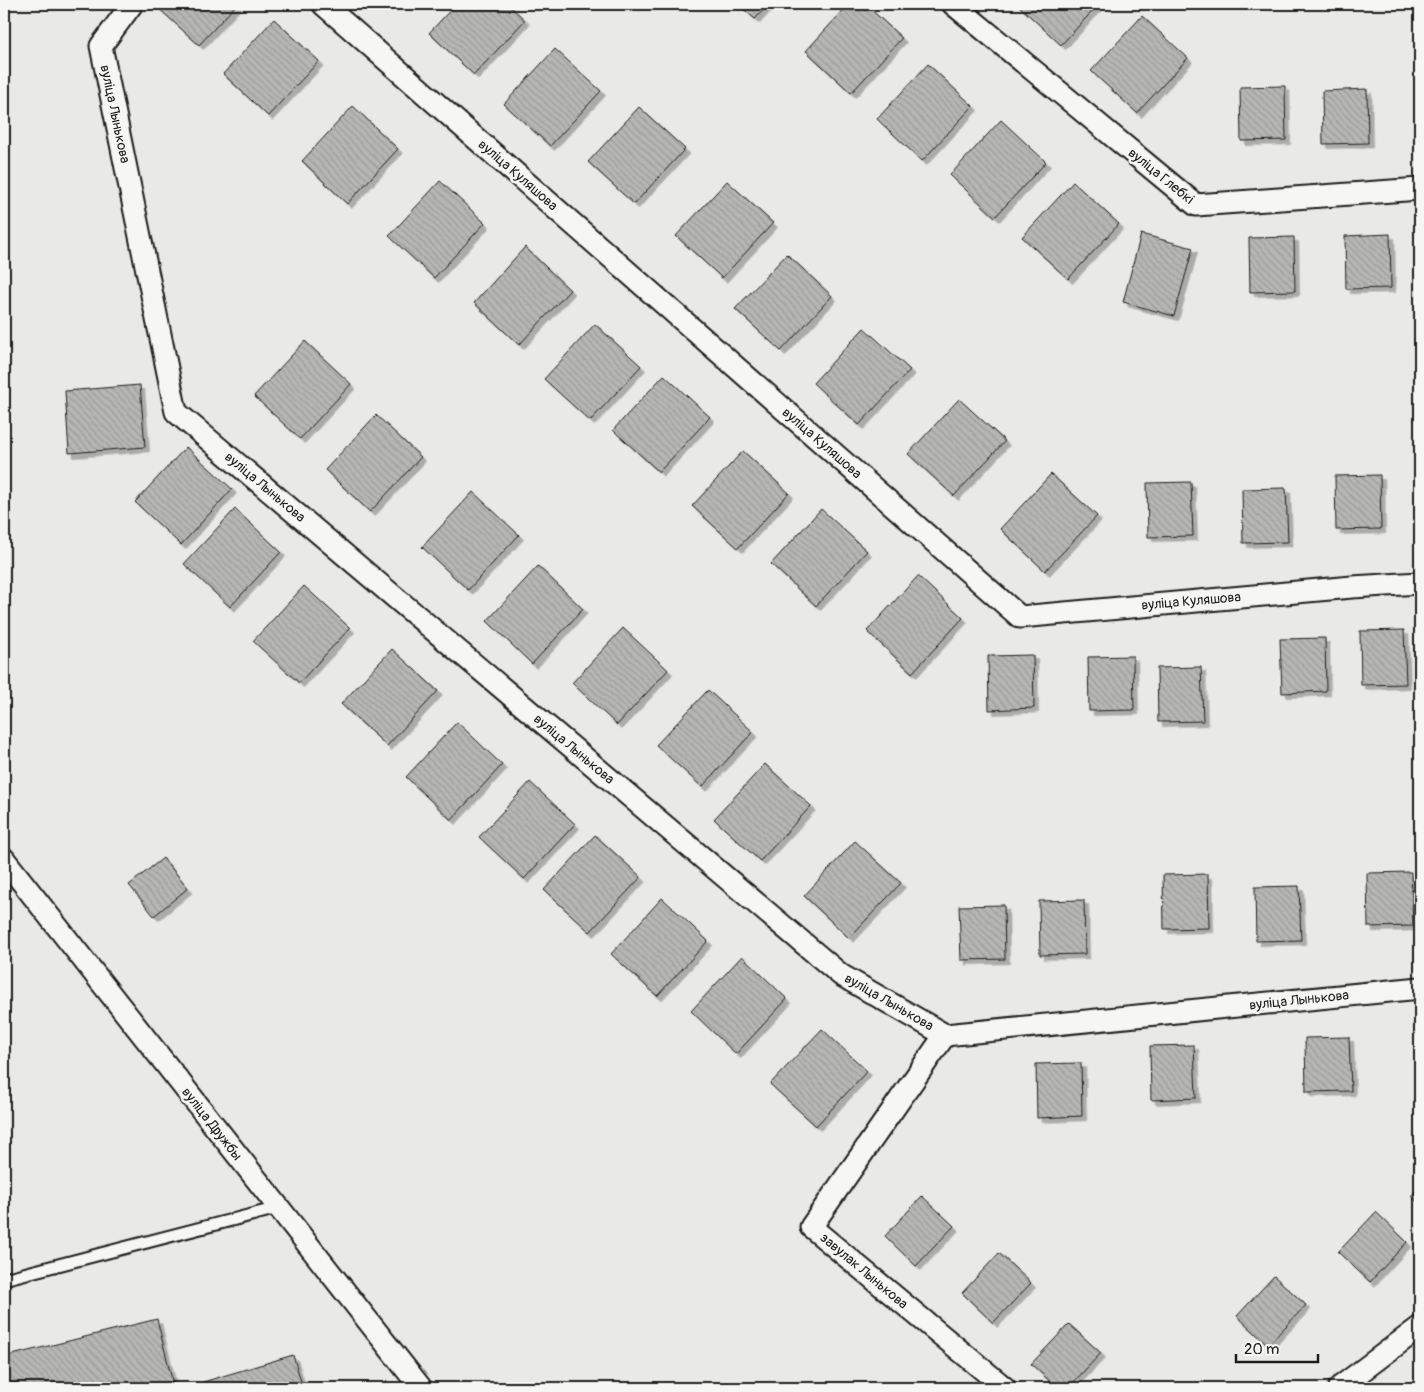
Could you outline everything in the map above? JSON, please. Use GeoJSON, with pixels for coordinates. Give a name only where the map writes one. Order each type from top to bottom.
{"type":"FeatureCollection","features":[{"type":"Feature","properties":{"kind":"street","name":"вуліца Лынькова"},"geometry":{"type":"LineString","coordinates":[[132,4],[101,46],[176,412],[841,975],[945,1035],[1420,988]]}},
{"type":"Feature","properties":{"kind":"street","name":"вуліца Куляшова"},"geometry":{"type":"LineString","coordinates":[[323,4],[1020,617],[1352,587],[1420,583]]}},
{"type":"Feature","properties":{"kind":"street","name":"вуліца Глебкі"},"geometry":{"type":"LineString","coordinates":[[953,4],[1196,205],[1420,188]]}},
{"type":"Feature","properties":{"kind":"street","name":"вуліца Дружбы"},"geometry":{"type":"LineString","coordinates":[[4,859],[421,1388]]}},
{"type":"Feature","properties":{"kind":"street","name":"завулак Лынькова"},"geometry":{"type":"LineString","coordinates":[[945,1035],[811,1227],[1005,1388]]}},
{"type":"Feature","properties":{"kind":"street"},"geometry":{"type":"LineString","coordinates":[[1339,1388],[1420,1328]]}},
{"type":"Feature","properties":{"kind":"lane"},"geometry":{"type":"LineString","coordinates":[[4,1279],[278,1208]]}},
{"type":"Feature","properties":{"kind":"building"},"geometry":{"type":"Polygon","coordinates":[[[154,4],[237,4],[199,45],[154,4]]]}},
{"type":"Feature","properties":{"kind":"building"},"geometry":{"type":"Polygon","coordinates":[[[456,4],[508,4],[525,20],[474,75],[429,33],[456,4]]]}},
{"type":"Feature","properties":{"kind":"building"},"geometry":{"type":"Polygon","coordinates":[[[738,4],[769,4],[755,19],[738,4]]]}},
{"type":"Feature","properties":{"kind":"building"},"geometry":{"type":"Polygon","coordinates":[[[849,4],[865,4],[902,38],[851,93],[806,51],[849,4]]]}},
{"type":"Feature","properties":{"kind":"building"},"geometry":{"type":"Polygon","coordinates":[[[1017,4],[1099,4],[1061,45],[1017,4]]]}},
{"type":"Feature","properties":{"kind":"building"},"geometry":{"type":"Polygon","coordinates":[[[1142,16],[1188,58],[1137,113],[1091,71],[1142,16]]]}},
{"type":"Feature","properties":{"kind":"building"},"geometry":{"type":"Polygon","coordinates":[[[274,19],[319,61],[268,116],[223,74],[274,19]]]}},
{"type":"Feature","properties":{"kind":"building"},"geometry":{"type":"Polygon","coordinates":[[[555,49],[601,91],[550,146],[504,104],[555,49]]]}},
{"type":"Feature","properties":{"kind":"building"},"geometry":{"type":"Polygon","coordinates":[[[928,64],[973,106],[922,161],[877,119],[928,64]]]}},
{"type":"Feature","properties":{"kind":"building"},"geometry":{"type":"Polygon","coordinates":[[[1285,86],[1286,140],[1241,141],[1240,87],[1285,86]]]}},
{"type":"Feature","properties":{"kind":"building"},"geometry":{"type":"Polygon","coordinates":[[[1367,89],[1368,143],[1323,144],[1322,91],[1367,89]]]}},
{"type":"Feature","properties":{"kind":"building"},"geometry":{"type":"Polygon","coordinates":[[[353,106],[398,149],[347,204],[302,161],[353,106]]]}},
{"type":"Feature","properties":{"kind":"building"},"geometry":{"type":"Polygon","coordinates":[[[639,107],[685,149],[634,204],[588,162],[639,107]]]}},
{"type":"Feature","properties":{"kind":"building"},"geometry":{"type":"Polygon","coordinates":[[[1001,120],[1046,162],[995,217],[950,175],[1001,120]]]}},
{"type":"Feature","properties":{"kind":"building"},"geometry":{"type":"Polygon","coordinates":[[[440,181],[485,223],[434,278],[389,236],[440,181]]]}},
{"type":"Feature","properties":{"kind":"building"},"geometry":{"type":"Polygon","coordinates":[[[727,181],[773,223],[722,278],[676,236],[727,181]]]}},
{"type":"Feature","properties":{"kind":"building"},"geometry":{"type":"Polygon","coordinates":[[[1073,182],[1119,224],[1068,279],[1022,237],[1073,182]]]}},
{"type":"Feature","properties":{"kind":"building"},"geometry":{"type":"Polygon","coordinates":[[[1141,234],[1193,248],[1174,316],[1123,302],[1141,234]]]}},
{"type":"Feature","properties":{"kind":"building"},"geometry":{"type":"Polygon","coordinates":[[[1390,234],[1391,288],[1346,289],[1345,236],[1390,234]]]}},
{"type":"Feature","properties":{"kind":"building"},"geometry":{"type":"Polygon","coordinates":[[[1294,237],[1295,291],[1250,292],[1249,238],[1294,237]]]}},
{"type":"Feature","properties":{"kind":"building"},"geometry":{"type":"Polygon","coordinates":[[[525,247],[570,290],[519,345],[474,303],[525,247]]]}},
{"type":"Feature","properties":{"kind":"building"},"geometry":{"type":"Polygon","coordinates":[[[787,254],[832,296],[781,351],[735,309],[787,254]]]}},
{"type":"Feature","properties":{"kind":"building"},"geometry":{"type":"Polygon","coordinates":[[[595,324],[641,366],[590,421],[544,379],[595,324]]]}},
{"type":"Feature","properties":{"kind":"building"},"geometry":{"type":"Polygon","coordinates":[[[864,328],[910,370],[859,425],[813,383],[864,328]]]}},
{"type":"Feature","properties":{"kind":"building"},"geometry":{"type":"Polygon","coordinates":[[[305,341],[351,384],[300,439],[254,396],[305,341]]]}},
{"type":"Feature","properties":{"kind":"building"},"geometry":{"type":"Polygon","coordinates":[[[664,375],[710,417],[659,472],[613,430],[664,375]]]}},
{"type":"Feature","properties":{"kind":"building"},"geometry":{"type":"Polygon","coordinates":[[[140,385],[145,447],[69,453],[65,391],[140,385]]]}},
{"type":"Feature","properties":{"kind":"building"},"geometry":{"type":"Polygon","coordinates":[[[959,399],[1005,441],[954,496],[908,454],[959,399]]]}},
{"type":"Feature","properties":{"kind":"building"},"geometry":{"type":"Polygon","coordinates":[[[376,415],[421,457],[370,512],[325,470],[376,415]]]}},
{"type":"Feature","properties":{"kind":"building"},"geometry":{"type":"Polygon","coordinates":[[[186,447],[232,489],[181,545],[135,502],[186,447]]]}},
{"type":"Feature","properties":{"kind":"building"},"geometry":{"type":"Polygon","coordinates":[[[743,451],[789,493],[738,548],[692,506],[743,451]]]}},
{"type":"Feature","properties":{"kind":"building"},"geometry":{"type":"Polygon","coordinates":[[[1051,474],[1097,516],[1045,571],[1000,529],[1051,474]]]}},
{"type":"Feature","properties":{"kind":"building"},"geometry":{"type":"Polygon","coordinates":[[[1380,475],[1381,529],[1336,530],[1335,476],[1380,475]]]}},
{"type":"Feature","properties":{"kind":"building"},"geometry":{"type":"Polygon","coordinates":[[[1191,482],[1193,536],[1148,537],[1147,483],[1191,482]]]}},
{"type":"Feature","properties":{"kind":"building"},"geometry":{"type":"Polygon","coordinates":[[[1286,488],[1288,542],[1243,543],[1242,489],[1286,488]]]}},
{"type":"Feature","properties":{"kind":"building"},"geometry":{"type":"Polygon","coordinates":[[[473,492],[519,535],[468,590],[422,547],[473,492]]]}},
{"type":"Feature","properties":{"kind":"building"},"geometry":{"type":"Polygon","coordinates":[[[235,509],[281,552],[230,607],[184,564],[235,509]]]}},
{"type":"Feature","properties":{"kind":"building"},"geometry":{"type":"Polygon","coordinates":[[[821,509],[867,551],[816,606],[771,564],[821,509]]]}},
{"type":"Feature","properties":{"kind":"building"},"geometry":{"type":"Polygon","coordinates":[[[538,566],[583,609],[532,664],[487,621],[538,566]]]}},
{"type":"Feature","properties":{"kind":"building"},"geometry":{"type":"Polygon","coordinates":[[[918,576],[963,618],[912,673],[867,631],[918,576]]]}},
{"type":"Feature","properties":{"kind":"building"},"geometry":{"type":"Polygon","coordinates":[[[304,586],[350,628],[299,683],[253,641],[304,586]]]}},
{"type":"Feature","properties":{"kind":"building"},"geometry":{"type":"Polygon","coordinates":[[[623,628],[668,670],[617,725],[572,683],[623,628]]]}},
{"type":"Feature","properties":{"kind":"building"},"geometry":{"type":"Polygon","coordinates":[[[1404,630],[1406,684],[1361,685],[1360,631],[1404,630]]]}},
{"type":"Feature","properties":{"kind":"building"},"geometry":{"type":"Polygon","coordinates":[[[1325,638],[1326,691],[1282,693],[1280,639],[1325,638]]]}},
{"type":"Feature","properties":{"kind":"building"},"geometry":{"type":"Polygon","coordinates":[[[392,649],[438,691],[387,746],[341,704],[392,649]]]}},
{"type":"Feature","properties":{"kind":"building"},"geometry":{"type":"Polygon","coordinates":[[[1033,655],[1034,708],[989,710],[988,656],[1033,655]]]}},
{"type":"Feature","properties":{"kind":"building"},"geometry":{"type":"Polygon","coordinates":[[[1133,656],[1134,710],[1089,711],[1088,657],[1133,656]]]}},
{"type":"Feature","properties":{"kind":"building"},"geometry":{"type":"Polygon","coordinates":[[[1201,667],[1203,721],[1158,722],[1157,668],[1201,667]]]}},
{"type":"Feature","properties":{"kind":"building"},"geometry":{"type":"Polygon","coordinates":[[[708,690],[753,732],[702,787],[656,745],[708,690]]]}},
{"type":"Feature","properties":{"kind":"building"},"geometry":{"type":"Polygon","coordinates":[[[457,722],[502,765],[451,820],[406,777],[457,722]]]}},
{"type":"Feature","properties":{"kind":"building"},"geometry":{"type":"Polygon","coordinates":[[[765,764],[811,806],[760,861],[714,819],[765,764]]]}},
{"type":"Feature","properties":{"kind":"building"},"geometry":{"type":"Polygon","coordinates":[[[530,782],[575,824],[524,879],[479,837],[530,782]]]}},
{"type":"Feature","properties":{"kind":"building"},"geometry":{"type":"Polygon","coordinates":[[[595,835],[641,877],[590,932],[544,890],[595,835]]]}},
{"type":"Feature","properties":{"kind":"building"},"geometry":{"type":"Polygon","coordinates":[[[855,841],[901,883],[849,938],[804,896],[855,841]]]}},
{"type":"Feature","properties":{"kind":"building"},"geometry":{"type":"Polygon","coordinates":[[[163,858],[188,888],[154,916],[129,885],[163,858]]]}},
{"type":"Feature","properties":{"kind":"building"},"geometry":{"type":"Polygon","coordinates":[[[1411,872],[1413,926],[1368,927],[1367,873],[1411,872]]]}},
{"type":"Feature","properties":{"kind":"building"},"geometry":{"type":"Polygon","coordinates":[[[1208,874],[1209,928],[1164,929],[1163,875],[1208,874]]]}},
{"type":"Feature","properties":{"kind":"building"},"geometry":{"type":"Polygon","coordinates":[[[1299,886],[1301,940],[1256,941],[1255,887],[1299,886]]]}},
{"type":"Feature","properties":{"kind":"building"},"geometry":{"type":"Polygon","coordinates":[[[662,898],[708,941],[657,996],[611,954],[662,898]]]}},
{"type":"Feature","properties":{"kind":"building"},"geometry":{"type":"Polygon","coordinates":[[[1084,900],[1085,954],[1040,955],[1039,901],[1084,900]]]}},
{"type":"Feature","properties":{"kind":"building"},"geometry":{"type":"Polygon","coordinates":[[[1004,905],[1005,959],[961,960],[959,906],[1004,905]]]}},
{"type":"Feature","properties":{"kind":"building"},"geometry":{"type":"Polygon","coordinates":[[[742,956],[787,999],[736,1054],[691,1011],[742,956]]]}},
{"type":"Feature","properties":{"kind":"building"},"geometry":{"type":"Polygon","coordinates":[[[822,1029],[867,1071],[816,1126],[770,1084],[822,1029]]]}},
{"type":"Feature","properties":{"kind":"building"},"geometry":{"type":"Polygon","coordinates":[[[1349,1037],[1351,1091],[1306,1092],[1305,1038],[1349,1037]]]}},
{"type":"Feature","properties":{"kind":"building"},"geometry":{"type":"Polygon","coordinates":[[[1194,1045],[1196,1098],[1151,1100],[1150,1046],[1194,1045]]]}},
{"type":"Feature","properties":{"kind":"building"},"geometry":{"type":"Polygon","coordinates":[[[1081,1063],[1082,1116],[1037,1118],[1036,1064],[1081,1063]]]}},
{"type":"Feature","properties":{"kind":"building"},"geometry":{"type":"Polygon","coordinates":[[[1420,1186],[1420,1204],[1411,1196],[1420,1186]]]}},
{"type":"Feature","properties":{"kind":"building"},"geometry":{"type":"Polygon","coordinates":[[[922,1196],[954,1226],[916,1266],[885,1236],[922,1196]]]}},
{"type":"Feature","properties":{"kind":"building"},"geometry":{"type":"Polygon","coordinates":[[[1376,1212],[1407,1242],[1370,1282],[1338,1252],[1376,1212]]]}},
{"type":"Feature","properties":{"kind":"building"},"geometry":{"type":"Polygon","coordinates":[[[999,1253],[1031,1283],[993,1323],[962,1293],[999,1253]]]}},
{"type":"Feature","properties":{"kind":"building"},"geometry":{"type":"Polygon","coordinates":[[[1274,1276],[1306,1305],[1268,1345],[1237,1316],[1274,1276]]]}},
{"type":"Feature","properties":{"kind":"building"},"geometry":{"type":"Polygon","coordinates":[[[157,1319],[174,1388],[4,1388],[4,1357],[157,1319]]]}},
{"type":"Feature","properties":{"kind":"building"},"geometry":{"type":"Polygon","coordinates":[[[1069,1324],[1101,1353],[1068,1388],[1057,1388],[1031,1364],[1069,1324]]]}},
{"type":"Feature","properties":{"kind":"building"},"geometry":{"type":"Polygon","coordinates":[[[293,1355],[303,1388],[205,1388],[203,1382],[293,1355]]]}}]}
